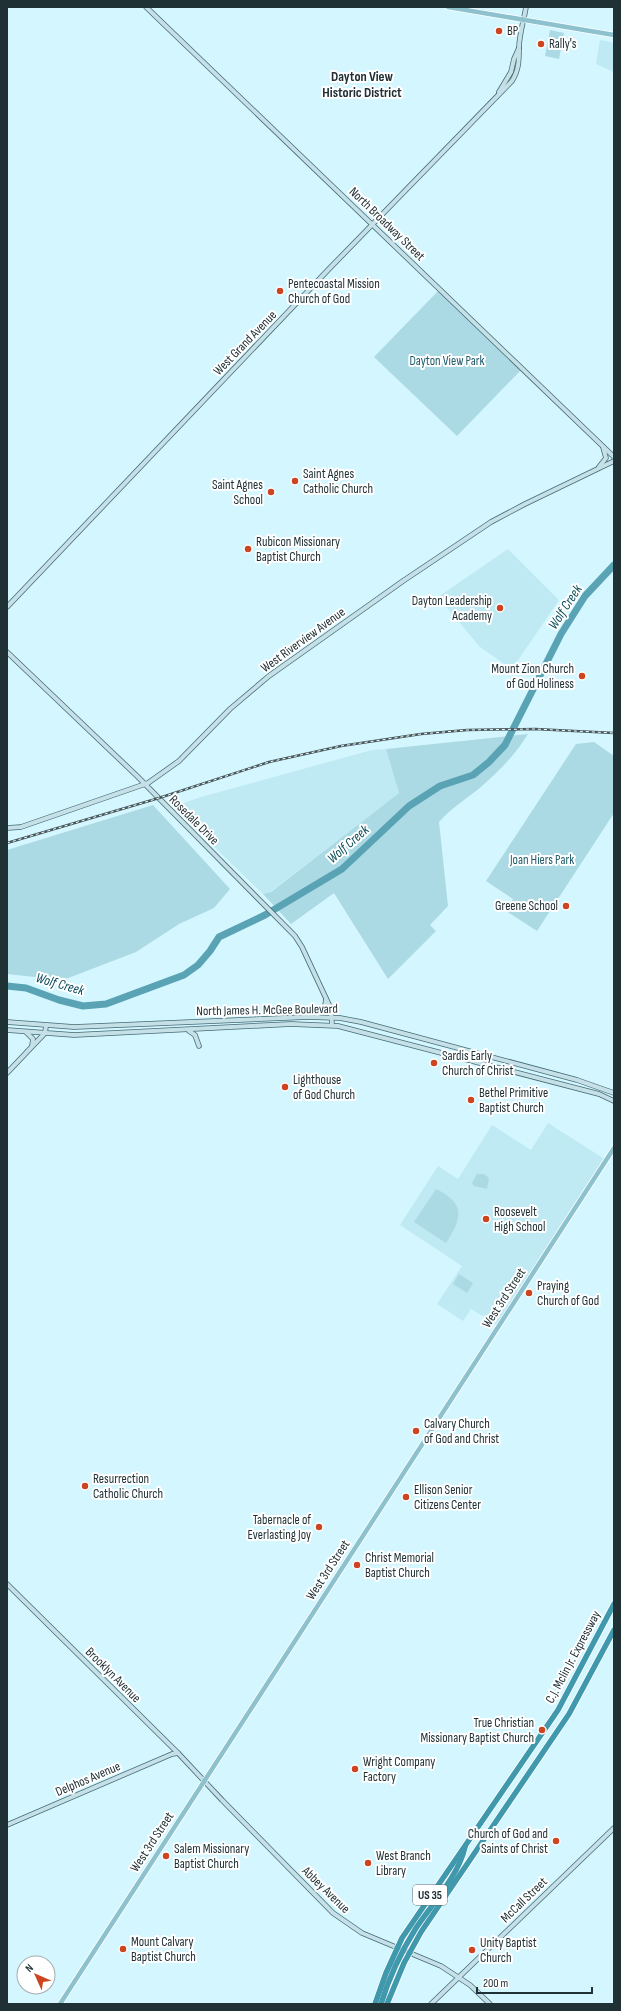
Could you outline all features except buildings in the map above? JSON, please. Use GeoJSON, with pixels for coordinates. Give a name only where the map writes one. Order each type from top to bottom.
{"type":"FeatureCollection","features":[{"type":"Feature","properties":{"kind":"highway","name":"C.J. Mclin Jr. Expressway"},"geometry":{"type":"LineString","coordinates":[[375,2004],[397,1947],[414,1918],[554,1716],[614,1604]]}},
{"type":"Feature","properties":{"kind":"highway","name":"C.J. Mclin Jr. Expressway"},"geometry":{"type":"LineString","coordinates":[[387,2004],[407,1950],[569,1714],[614,1630]]}},
{"type":"Feature","properties":{"kind":"highway"},"geometry":{"type":"LineString","coordinates":[[381,2004],[396,1964],[407,1950],[461,1862],[466,1844]]}},
{"type":"Feature","properties":{"kind":"main road"},"geometry":{"type":"LineString","coordinates":[[448,7],[614,34]]}},
{"type":"Feature","properties":{"kind":"main road","name":"West 3rd Street"},"geometry":{"type":"LineString","coordinates":[[60,2004],[614,1148]]}},
{"type":"Feature","properties":{"kind":"street","name":"North Broadway Street"},"geometry":{"type":"LineString","coordinates":[[146,7],[614,456]]}},
{"type":"Feature","properties":{"kind":"street","name":"West Grand Avenue"},"geometry":{"type":"LineString","coordinates":[[7,607],[498,93],[511,72],[516,52],[519,48],[526,7]]}},
{"type":"Feature","properties":{"kind":"street"},"geometry":{"type":"LineString","coordinates":[[597,470],[606,458],[602,444]]}},
{"type":"Feature","properties":{"kind":"street","name":"West Riverview Avenue"},"geometry":{"type":"LineString","coordinates":[[7,828],[22,827],[145,784],[180,761],[230,709],[269,676],[366,606],[491,522],[614,461]]}},
{"type":"Feature","properties":{"kind":"street","name":"Rosedale Drive"},"geometry":{"type":"LineString","coordinates":[[7,652],[145,784],[286,926],[302,947],[331,1009],[332,1025]]}},
{"type":"Feature","properties":{"kind":"street"},"geometry":{"type":"LineString","coordinates":[[316,1017],[325,1006],[326,999]]}},
{"type":"Feature","properties":{"kind":"street","name":"North James H. McGee Boulevard"},"geometry":{"type":"LineString","coordinates":[[7,1022],[46,1026],[93,1027],[331,1017],[361,1022],[526,1066],[577,1080],[614,1093]]}},
{"type":"Feature","properties":{"kind":"street","name":"North James H. McGee Boulevard"},"geometry":{"type":"LineString","coordinates":[[7,1030],[45,1033],[96,1034],[290,1024],[332,1025],[384,1036],[599,1094],[614,1101]]}},
{"type":"Feature","properties":{"kind":"street"},"geometry":{"type":"LineString","coordinates":[[7,1072],[45,1033],[46,1026]]}},
{"type":"Feature","properties":{"kind":"street"},"geometry":{"type":"LineString","coordinates":[[187,1030],[195,1035],[199,1046]]}},
{"type":"Feature","properties":{"kind":"street"},"geometry":{"type":"LineString","coordinates":[[26,1032],[33,1039],[32,1047]]}},
{"type":"Feature","properties":{"kind":"street","name":"Brooklyn Avenue"},"geometry":{"type":"LineString","coordinates":[[7,1584],[204,1781]]}},
{"type":"Feature","properties":{"kind":"street","name":"Delphos Avenue"},"geometry":{"type":"LineString","coordinates":[[7,1825],[165,1757],[178,1754]]}},
{"type":"Feature","properties":{"kind":"street","name":"Abbey Avenue"},"geometry":{"type":"LineString","coordinates":[[204,1781],[333,1913],[362,1933],[433,1961],[458,1977],[490,2004]]}},
{"type":"Feature","properties":{"kind":"street","name":"McCall Street"},"geometry":{"type":"LineString","coordinates":[[431,2004],[614,1828]]}},
{"type":"Feature","properties":{"kind":"shaded area"},"geometry":{"type":"Polygon","coordinates":[[[600,40],[614,43],[614,72],[596,64],[600,40]]]}},
{"type":"Feature","properties":{"kind":"shaded area","name":"Dayton Leadership Academy"},"geometry":{"type":"Polygon","coordinates":[[[508,549],[559,600],[512,669],[480,647],[438,597],[508,549]]]}},
{"type":"Feature","properties":{"kind":"shaded area"},"geometry":{"type":"Polygon","coordinates":[[[386,749],[399,793],[270,892],[263,894],[173,807],[201,797],[372,750],[386,749]]]}},
{"type":"Feature","properties":{"kind":"shaded area","name":"Roosevelt High School"},"geometry":{"type":"Polygon","coordinates":[[[548,1123],[606,1160],[499,1326],[471,1309],[463,1321],[437,1304],[462,1266],[400,1225],[438,1166],[458,1179],[492,1125],[531,1150],[548,1123]]]}},
{"type":"Feature","properties":{"kind":"green space"},"geometry":{"type":"Polygon","coordinates":[[[550,30],[564,33],[559,59],[545,56],[550,30]]]}},
{"type":"Feature","properties":{"kind":"green space","name":"Dayton View Park"},"geometry":{"type":"Polygon","coordinates":[[[440,289],[522,369],[457,436],[374,357],[440,289]]]}},
{"type":"Feature","properties":{"kind":"green space"},"geometry":{"type":"Polygon","coordinates":[[[528,734],[513,755],[495,774],[439,822],[448,906],[430,925],[436,931],[388,979],[334,893],[291,924],[263,894],[271,892],[399,793],[386,749],[528,734]]]}},
{"type":"Feature","properties":{"kind":"green space","name":"Joan Hiers Park"},"geometry":{"type":"Polygon","coordinates":[[[594,742],[614,756],[614,813],[537,931],[506,911],[513,899],[486,881],[576,744],[594,742]]]}},
{"type":"Feature","properties":{"kind":"green space"},"geometry":{"type":"Polygon","coordinates":[[[153,805],[230,889],[214,908],[179,924],[136,952],[63,980],[7,974],[7,850],[153,805]]]}},
{"type":"Feature","properties":{"kind":"green space"},"geometry":{"type":"Polygon","coordinates":[[[477,1174],[484,1174],[489,1178],[487,1189],[474,1186],[472,1183],[477,1174]]]}},
{"type":"Feature","properties":{"kind":"green space"},"geometry":{"type":"Polygon","coordinates":[[[436,1189],[446,1195],[457,1206],[458,1219],[446,1243],[414,1222],[436,1189]]]}},
{"type":"Feature","properties":{"kind":"green space"},"geometry":{"type":"Polygon","coordinates":[[[459,1274],[473,1283],[467,1293],[453,1284],[459,1274]]]}},
{"type":"Feature","properties":{"kind":"waterway","name":"Wolf Creek"},"geometry":{"type":"LineString","coordinates":[[7,986],[26,988],[59,1000],[83,1006],[106,1004],[184,975],[198,965],[219,937],[265,915],[342,869],[409,806],[440,786],[473,775],[489,762],[505,745],[561,634],[585,596],[614,565]]}},
{"type":"Feature","properties":{"kind":"railway"},"geometry":{"type":"LineString","coordinates":[[7,843],[159,798],[269,762],[341,746],[421,734],[467,730],[535,729],[614,733]]}},
{"type":"Feature","properties":{"kind":"place","name":"BP"},"geometry":{"type":"Point","coordinates":[499,31]}},
{"type":"Feature","properties":{"kind":"place","name":"Rally's"},"geometry":{"type":"Point","coordinates":[541,44]}},
{"type":"Feature","properties":{"kind":"place","name":"Pentecoastal Mission Church of God"},"geometry":{"type":"Point","coordinates":[280,291]}},
{"type":"Feature","properties":{"kind":"place","name":"Saint Agnes Catholic Church"},"geometry":{"type":"Point","coordinates":[295,481]}},
{"type":"Feature","properties":{"kind":"place","name":"Saint Agnes School"},"geometry":{"type":"Point","coordinates":[271,492]}},
{"type":"Feature","properties":{"kind":"place","name":"Rubicon Missionary Baptist Church"},"geometry":{"type":"Point","coordinates":[248,549]}},
{"type":"Feature","properties":{"kind":"place","name":"Dayton Leadership Academy"},"geometry":{"type":"Point","coordinates":[500,608]}},
{"type":"Feature","properties":{"kind":"place","name":"Mount Zion Church of God Holiness"},"geometry":{"type":"Point","coordinates":[582,676]}},
{"type":"Feature","properties":{"kind":"place","name":"Greene School"},"geometry":{"type":"Point","coordinates":[566,906]}},
{"type":"Feature","properties":{"kind":"place","name":"Sardis Early Church of Christ"},"geometry":{"type":"Point","coordinates":[434,1063]}},
{"type":"Feature","properties":{"kind":"place","name":"Lighthouse of God Church"},"geometry":{"type":"Point","coordinates":[285,1087]}},
{"type":"Feature","properties":{"kind":"place","name":"Bethel Primitive Baptist Church"},"geometry":{"type":"Point","coordinates":[471,1100]}},
{"type":"Feature","properties":{"kind":"place","name":"Roosevelt High School"},"geometry":{"type":"Point","coordinates":[486,1219]}},
{"type":"Feature","properties":{"kind":"place","name":"Praying Church of God"},"geometry":{"type":"Point","coordinates":[529,1293]}},
{"type":"Feature","properties":{"kind":"place","name":"Calvary Church of God and Christ"},"geometry":{"type":"Point","coordinates":[416,1431]}},
{"type":"Feature","properties":{"kind":"place","name":"Resurrection Catholic Church"},"geometry":{"type":"Point","coordinates":[85,1486]}},
{"type":"Feature","properties":{"kind":"place","name":"Ellison Senior Citizens Center"},"geometry":{"type":"Point","coordinates":[406,1497]}},
{"type":"Feature","properties":{"kind":"place","name":"Tabernacle of Everlasting Joy"},"geometry":{"type":"Point","coordinates":[319,1527]}},
{"type":"Feature","properties":{"kind":"place","name":"Christ Memorial Baptist Church"},"geometry":{"type":"Point","coordinates":[357,1565]}},
{"type":"Feature","properties":{"kind":"place","name":"True Christian Missionary Baptist Church"},"geometry":{"type":"Point","coordinates":[542,1730]}},
{"type":"Feature","properties":{"kind":"place","name":"Wright Company Factory"},"geometry":{"type":"Point","coordinates":[355,1769]}},
{"type":"Feature","properties":{"kind":"place","name":"Church of God and Saints of Christ"},"geometry":{"type":"Point","coordinates":[556,1841]}},
{"type":"Feature","properties":{"kind":"place","name":"Salem Missionary Baptist Church"},"geometry":{"type":"Point","coordinates":[166,1856]}},
{"type":"Feature","properties":{"kind":"place","name":"West Branch Library"},"geometry":{"type":"Point","coordinates":[368,1863]}},
{"type":"Feature","properties":{"kind":"place","name":"Mount Calvary Baptist Church"},"geometry":{"type":"Point","coordinates":[123,1949]}},
{"type":"Feature","properties":{"kind":"place","name":"Unity Baptist Church"},"geometry":{"type":"Point","coordinates":[472,1950]}},
{"type":"Feature","properties":{"kind":"district","name":"Dayton View Historic District"},"geometry":{"type":"Point","coordinates":[362,84]}}]}
